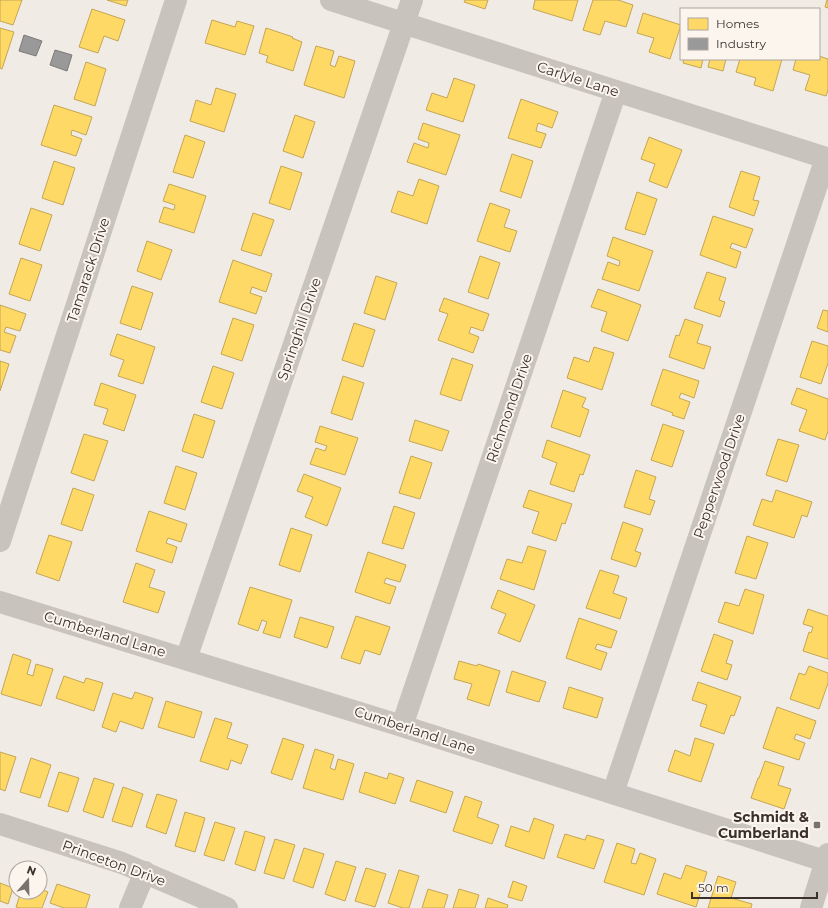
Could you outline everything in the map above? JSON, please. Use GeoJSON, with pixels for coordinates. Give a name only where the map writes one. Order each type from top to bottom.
{"type":"FeatureCollection","features":[{"type":"Feature","properties":{"kind":"street","name":"Tamarack Drive"},"geometry":{"type":"LineString","coordinates":[[0,541],[176,0]]}},
{"type":"Feature","properties":{"kind":"street","name":"Carlyle Lane"},"geometry":{"type":"LineString","coordinates":[[331,0],[826,158]]}},
{"type":"Feature","properties":{"kind":"street","name":"Springhill Drive"},"geometry":{"type":"LineString","coordinates":[[186,659],[412,0]]}},
{"type":"Feature","properties":{"kind":"street","name":"Richmond Drive"},"geometry":{"type":"LineString","coordinates":[[402,726],[616,91]]}},
{"type":"Feature","properties":{"kind":"street","name":"Pepperwood Drive"},"geometry":{"type":"LineString","coordinates":[[613,794],[826,158]]}},
{"type":"Feature","properties":{"kind":"street","name":"Cumberland Lane"},"geometry":{"type":"LineString","coordinates":[[0,602],[402,726],[613,794],[827,859]]}},
{"type":"Feature","properties":{"kind":"street","name":"Princeton Drive"},"geometry":{"type":"LineString","coordinates":[[0,824],[122,863],[227,908]]}},
{"type":"Feature","properties":{"kind":"street"},"geometry":{"type":"LineString","coordinates":[[811,908],[827,859]]}},
{"type":"Feature","properties":{"kind":"street"},"geometry":{"type":"LineString","coordinates":[[130,908],[145,872]]}},
{"type":"Feature","properties":{"kind":"building: Homes"},"geometry":{"type":"Polygon","coordinates":[[[0,0],[22,0],[13,25],[0,21],[0,0]]]}},
{"type":"Feature","properties":{"kind":"building: Homes"},"geometry":{"type":"Polygon","coordinates":[[[107,0],[128,0],[126,6],[107,0]]]}},
{"type":"Feature","properties":{"kind":"building: Homes"},"geometry":{"type":"Polygon","coordinates":[[[465,0],[488,0],[485,9],[464,2],[465,0]]]}},
{"type":"Feature","properties":{"kind":"building: Homes"},"geometry":{"type":"Polygon","coordinates":[[[535,0],[578,0],[572,21],[533,9],[535,0]]]}},
{"type":"Feature","properties":{"kind":"building: Homes"},"geometry":{"type":"Polygon","coordinates":[[[593,0],[618,0],[633,5],[626,27],[605,21],[600,35],[583,30],[593,0]]]}},
{"type":"Feature","properties":{"kind":"building: Homes"},"geometry":{"type":"Polygon","coordinates":[[[828,0],[828,8],[825,7],[828,0]]]}},
{"type":"Feature","properties":{"kind":"building: Homes"},"geometry":{"type":"Polygon","coordinates":[[[92,9],[125,20],[118,41],[104,36],[98,53],[79,47],[92,9]]]}},
{"type":"Feature","properties":{"kind":"building: Homes"},"geometry":{"type":"Polygon","coordinates":[[[643,13],[680,25],[670,59],[649,52],[654,38],[637,33],[643,13]]]}},
{"type":"Feature","properties":{"kind":"building: Homes"},"geometry":{"type":"Polygon","coordinates":[[[212,20],[235,27],[237,21],[254,26],[245,55],[205,43],[212,20]]]}},
{"type":"Feature","properties":{"kind":"building: Homes"},"geometry":{"type":"Polygon","coordinates":[[[0,28],[14,32],[2,69],[0,68],[0,28]]]}},
{"type":"Feature","properties":{"kind":"building: Homes"},"geometry":{"type":"Polygon","coordinates":[[[266,28],[293,37],[292,38],[302,42],[293,71],[266,62],[268,56],[259,53],[266,28]]]}},
{"type":"Feature","properties":{"kind":"building: Homes"},"geometry":{"type":"Polygon","coordinates":[[[316,46],[334,51],[330,65],[335,67],[339,56],[355,61],[344,98],[304,85],[316,46]]]}},
{"type":"Feature","properties":{"kind":"building: Homes"},"geometry":{"type":"Polygon","coordinates":[[[820,56],[828,59],[828,90],[826,96],[805,90],[810,75],[793,70],[796,60],[820,60],[820,56]]]}},
{"type":"Feature","properties":{"kind":"building: Homes"},"geometry":{"type":"Polygon","coordinates":[[[684,60],[703,60],[701,68],[683,63],[684,60]]]}},
{"type":"Feature","properties":{"kind":"building: Homes"},"geometry":{"type":"Polygon","coordinates":[[[710,60],[726,60],[723,71],[708,67],[710,60]]]}},
{"type":"Feature","properties":{"kind":"building: Homes"},"geometry":{"type":"Polygon","coordinates":[[[740,60],[782,60],[773,91],[754,85],[756,78],[736,72],[740,60]]]}},
{"type":"Feature","properties":{"kind":"building: Homes"},"geometry":{"type":"Polygon","coordinates":[[[86,62],[106,69],[95,106],[74,99],[86,62]]]}},
{"type":"Feature","properties":{"kind":"building: Homes"},"geometry":{"type":"Polygon","coordinates":[[[454,78],[475,85],[463,122],[426,110],[432,93],[447,98],[454,78]]]}},
{"type":"Feature","properties":{"kind":"building: Homes"},"geometry":{"type":"Polygon","coordinates":[[[216,88],[236,94],[224,132],[190,121],[196,100],[211,105],[216,88]]]}},
{"type":"Feature","properties":{"kind":"building: Homes"},"geometry":{"type":"Polygon","coordinates":[[[521,99],[558,112],[552,128],[538,123],[536,131],[546,134],[541,148],[508,138],[521,99]]]}},
{"type":"Feature","properties":{"kind":"building: Homes"},"geometry":{"type":"Polygon","coordinates":[[[54,105],[92,117],[86,135],[72,130],[71,135],[82,139],[76,156],[41,145],[54,105]]]}},
{"type":"Feature","properties":{"kind":"building: Homes"},"geometry":{"type":"Polygon","coordinates":[[[295,115],[315,122],[303,158],[283,151],[295,115]]]}},
{"type":"Feature","properties":{"kind":"building: Homes"},"geometry":{"type":"Polygon","coordinates":[[[423,123],[460,135],[446,175],[407,162],[414,143],[428,148],[429,143],[418,139],[423,123]]]}},
{"type":"Feature","properties":{"kind":"building: Homes"},"geometry":{"type":"Polygon","coordinates":[[[185,135],[205,142],[193,178],[173,172],[185,135]]]}},
{"type":"Feature","properties":{"kind":"building: Homes"},"geometry":{"type":"Polygon","coordinates":[[[649,137],[682,150],[667,188],[649,181],[655,164],[641,159],[649,137]]]}},
{"type":"Feature","properties":{"kind":"building: Homes"},"geometry":{"type":"Polygon","coordinates":[[[512,154],[533,161],[521,198],[500,191],[512,154]]]}},
{"type":"Feature","properties":{"kind":"building: Homes"},"geometry":{"type":"Polygon","coordinates":[[[54,161],[75,168],[63,205],[42,198],[54,161]]]}},
{"type":"Feature","properties":{"kind":"building: Homes"},"geometry":{"type":"Polygon","coordinates":[[[281,166],[302,173],[290,210],[269,203],[281,166]]]}},
{"type":"Feature","properties":{"kind":"building: Homes"},"geometry":{"type":"Polygon","coordinates":[[[741,171],[760,177],[753,200],[759,201],[754,216],[729,207],[741,171]]]}},
{"type":"Feature","properties":{"kind":"building: Homes"},"geometry":{"type":"Polygon","coordinates":[[[419,179],[439,186],[427,224],[391,212],[398,191],[413,196],[419,179]]]}},
{"type":"Feature","properties":{"kind":"building: Homes"},"geometry":{"type":"Polygon","coordinates":[[[169,184],[206,196],[194,233],[159,222],[164,207],[174,210],[175,205],[163,201],[169,184]]]}},
{"type":"Feature","properties":{"kind":"building: Homes"},"geometry":{"type":"Polygon","coordinates":[[[637,192],[657,199],[645,235],[625,229],[637,192]]]}},
{"type":"Feature","properties":{"kind":"building: Homes"},"geometry":{"type":"Polygon","coordinates":[[[490,203],[510,210],[504,227],[517,231],[510,252],[477,241],[490,203]]]}},
{"type":"Feature","properties":{"kind":"building: Homes"},"geometry":{"type":"Polygon","coordinates":[[[31,208],[52,215],[40,251],[19,244],[31,208]]]}},
{"type":"Feature","properties":{"kind":"building: Homes"},"geometry":{"type":"Polygon","coordinates":[[[253,213],[274,220],[261,256],[241,250],[253,213]]]}},
{"type":"Feature","properties":{"kind":"building: Homes"},"geometry":{"type":"Polygon","coordinates":[[[713,216],[753,229],[746,248],[732,243],[730,248],[741,252],[736,268],[700,255],[713,216]]]}},
{"type":"Feature","properties":{"kind":"building: Homes"},"geometry":{"type":"Polygon","coordinates":[[[613,237],[653,251],[639,291],[602,279],[608,262],[619,266],[620,261],[607,256],[613,237]]]}},
{"type":"Feature","properties":{"kind":"building: Homes"},"geometry":{"type":"Polygon","coordinates":[[[147,241],[172,250],[161,280],[137,271],[147,241]]]}},
{"type":"Feature","properties":{"kind":"building: Homes"},"geometry":{"type":"Polygon","coordinates":[[[480,256],[500,263],[488,299],[468,292],[480,256]]]}},
{"type":"Feature","properties":{"kind":"building: Homes"},"geometry":{"type":"Polygon","coordinates":[[[21,258],[42,265],[30,301],[9,294],[21,258]]]}},
{"type":"Feature","properties":{"kind":"building: Homes"},"geometry":{"type":"Polygon","coordinates":[[[233,260],[272,274],[266,292],[252,287],[250,293],[262,297],[256,314],[219,302],[233,260]]]}},
{"type":"Feature","properties":{"kind":"building: Homes"},"geometry":{"type":"Polygon","coordinates":[[[707,272],[726,278],[719,300],[725,302],[720,317],[694,308],[707,272]]]}},
{"type":"Feature","properties":{"kind":"building: Homes"},"geometry":{"type":"Polygon","coordinates":[[[376,276],[397,283],[385,320],[364,313],[376,276]]]}},
{"type":"Feature","properties":{"kind":"building: Homes"},"geometry":{"type":"Polygon","coordinates":[[[132,286],[153,293],[141,330],[120,323],[132,286]]]}},
{"type":"Feature","properties":{"kind":"building: Homes"},"geometry":{"type":"Polygon","coordinates":[[[598,289],[641,305],[628,341],[601,331],[607,312],[591,307],[598,289]]]}},
{"type":"Feature","properties":{"kind":"building: Homes"},"geometry":{"type":"Polygon","coordinates":[[[444,298],[489,314],[483,331],[471,327],[469,333],[479,337],[473,353],[438,340],[448,314],[439,311],[444,298]]]}},
{"type":"Feature","properties":{"kind":"building: Homes"},"geometry":{"type":"Polygon","coordinates":[[[0,305],[26,314],[20,331],[6,327],[4,332],[16,336],[10,353],[0,350],[0,305]]]}},
{"type":"Feature","properties":{"kind":"building: Homes"},"geometry":{"type":"Polygon","coordinates":[[[823,310],[828,311],[828,332],[817,328],[823,310]]]}},
{"type":"Feature","properties":{"kind":"building: Homes"},"geometry":{"type":"Polygon","coordinates":[[[233,318],[254,325],[242,361],[221,354],[233,318]]]}},
{"type":"Feature","properties":{"kind":"building: Homes"},"geometry":{"type":"Polygon","coordinates":[[[685,319],[703,325],[697,343],[711,347],[704,369],[669,357],[676,335],[679,336],[685,319]]]}},
{"type":"Feature","properties":{"kind":"building: Homes"},"geometry":{"type":"Polygon","coordinates":[[[354,323],[375,330],[363,367],[342,360],[354,323]]]}},
{"type":"Feature","properties":{"kind":"building: Homes"},"geometry":{"type":"Polygon","coordinates":[[[117,334],[155,347],[143,384],[118,376],[124,360],[110,355],[117,334]]]}},
{"type":"Feature","properties":{"kind":"building: Homes"},"geometry":{"type":"Polygon","coordinates":[[[812,341],[828,346],[828,363],[821,384],[800,377],[812,341]]]}},
{"type":"Feature","properties":{"kind":"building: Homes"},"geometry":{"type":"Polygon","coordinates":[[[594,347],[614,353],[602,390],[567,378],[574,357],[589,362],[594,347]]]}},
{"type":"Feature","properties":{"kind":"building: Homes"},"geometry":{"type":"Polygon","coordinates":[[[452,358],[473,365],[461,401],[440,394],[452,358]]]}},
{"type":"Feature","properties":{"kind":"building: Homes"},"geometry":{"type":"Polygon","coordinates":[[[0,361],[9,364],[0,391],[0,361]]]}},
{"type":"Feature","properties":{"kind":"building: Homes"},"geometry":{"type":"Polygon","coordinates":[[[213,366],[234,373],[222,409],[201,402],[213,366]]]}},
{"type":"Feature","properties":{"kind":"building: Homes"},"geometry":{"type":"Polygon","coordinates":[[[663,369],[699,381],[694,398],[681,393],[679,398],[690,402],[684,419],[672,415],[673,413],[651,405],[663,369]]]}},
{"type":"Feature","properties":{"kind":"building: Homes"},"geometry":{"type":"Polygon","coordinates":[[[343,376],[364,383],[352,420],[331,413],[343,376]]]}},
{"type":"Feature","properties":{"kind":"building: Homes"},"geometry":{"type":"Polygon","coordinates":[[[101,383],[136,395],[124,431],[103,424],[108,409],[94,405],[101,383]]]}},
{"type":"Feature","properties":{"kind":"building: Homes"},"geometry":{"type":"Polygon","coordinates":[[[797,388],[828,399],[828,431],[825,440],[799,431],[807,410],[791,404],[797,388]]]}},
{"type":"Feature","properties":{"kind":"building: Homes"},"geometry":{"type":"Polygon","coordinates":[[[563,390],[586,398],[582,407],[589,410],[580,437],[551,427],[563,390]]]}},
{"type":"Feature","properties":{"kind":"building: Homes"},"geometry":{"type":"Polygon","coordinates":[[[194,414],[215,421],[203,458],[182,451],[194,414]]]}},
{"type":"Feature","properties":{"kind":"building: Homes"},"geometry":{"type":"Polygon","coordinates":[[[415,420],[449,431],[442,451],[409,441],[415,420]]]}},
{"type":"Feature","properties":{"kind":"building: Homes"},"geometry":{"type":"Polygon","coordinates":[[[663,424],[684,431],[672,467],[651,460],[663,424]]]}},
{"type":"Feature","properties":{"kind":"building: Homes"},"geometry":{"type":"Polygon","coordinates":[[[320,426],[358,438],[345,475],[310,464],[316,448],[325,451],[327,446],[315,442],[320,426]]]}},
{"type":"Feature","properties":{"kind":"building: Homes"},"geometry":{"type":"Polygon","coordinates":[[[84,434],[108,441],[94,481],[71,473],[84,434]]]}},
{"type":"Feature","properties":{"kind":"building: Homes"},"geometry":{"type":"Polygon","coordinates":[[[778,439],[799,445],[787,482],[766,475],[778,439]]]}},
{"type":"Feature","properties":{"kind":"building: Homes"},"geometry":{"type":"Polygon","coordinates":[[[547,440],[590,455],[583,475],[580,474],[574,492],[550,484],[557,463],[542,457],[547,440]]]}},
{"type":"Feature","properties":{"kind":"building: Homes"},"geometry":{"type":"Polygon","coordinates":[[[411,456],[432,463],[420,499],[399,493],[411,456]]]}},
{"type":"Feature","properties":{"kind":"building: Homes"},"geometry":{"type":"Polygon","coordinates":[[[176,466],[197,473],[185,510],[164,503],[176,466]]]}},
{"type":"Feature","properties":{"kind":"building: Homes"},"geometry":{"type":"Polygon","coordinates":[[[636,470],[656,477],[649,499],[655,501],[650,515],[624,507],[636,470]]]}},
{"type":"Feature","properties":{"kind":"building: Homes"},"geometry":{"type":"Polygon","coordinates":[[[304,474],[341,488],[327,526],[305,517],[313,497],[297,491],[304,474]]]}},
{"type":"Feature","properties":{"kind":"building: Homes"},"geometry":{"type":"Polygon","coordinates":[[[73,488],[94,495],[82,531],[61,524],[73,488]]]}},
{"type":"Feature","properties":{"kind":"building: Homes"},"geometry":{"type":"Polygon","coordinates":[[[529,490],[572,504],[565,524],[562,523],[556,541],[532,533],[539,512],[523,507],[529,490]]]}},
{"type":"Feature","properties":{"kind":"building: Homes"},"geometry":{"type":"Polygon","coordinates":[[[776,490],[812,502],[807,517],[802,515],[794,538],[753,525],[762,499],[772,502],[776,490]]]}},
{"type":"Feature","properties":{"kind":"building: Homes"},"geometry":{"type":"Polygon","coordinates":[[[394,506],[415,513],[403,549],[382,543],[394,506]]]}},
{"type":"Feature","properties":{"kind":"building: Homes"},"geometry":{"type":"Polygon","coordinates":[[[149,511],[187,524],[181,542],[168,538],[166,543],[177,547],[172,563],[136,551],[149,511]]]}},
{"type":"Feature","properties":{"kind":"building: Homes"},"geometry":{"type":"Polygon","coordinates":[[[623,522],[643,529],[635,551],[641,553],[636,567],[611,559],[623,522]]]}},
{"type":"Feature","properties":{"kind":"building: Homes"},"geometry":{"type":"Polygon","coordinates":[[[291,528],[312,535],[300,572],[279,565],[291,528]]]}},
{"type":"Feature","properties":{"kind":"building: Homes"},"geometry":{"type":"Polygon","coordinates":[[[49,535],[72,542],[59,581],[36,573],[49,535]]]}},
{"type":"Feature","properties":{"kind":"building: Homes"},"geometry":{"type":"Polygon","coordinates":[[[747,536],[768,543],[756,579],[735,573],[747,536]]]}},
{"type":"Feature","properties":{"kind":"building: Homes"},"geometry":{"type":"Polygon","coordinates":[[[528,546],[546,551],[534,590],[500,579],[507,559],[522,563],[528,546]]]}},
{"type":"Feature","properties":{"kind":"building: Homes"},"geometry":{"type":"Polygon","coordinates":[[[368,552],[406,565],[400,582],[386,578],[384,583],[396,587],[390,604],[355,592],[368,552]]]}},
{"type":"Feature","properties":{"kind":"building: Homes"},"geometry":{"type":"Polygon","coordinates":[[[136,563],[155,570],[149,587],[165,592],[158,613],[123,602],[136,563]]]}},
{"type":"Feature","properties":{"kind":"building: Homes"},"geometry":{"type":"Polygon","coordinates":[[[600,570],[619,576],[613,593],[627,598],[620,619],[586,608],[600,570]]]}},
{"type":"Feature","properties":{"kind":"building: Homes"},"geometry":{"type":"Polygon","coordinates":[[[250,587],[292,600],[280,638],[263,633],[267,622],[262,620],[258,631],[238,624],[250,587]]]}},
{"type":"Feature","properties":{"kind":"building: Homes"},"geometry":{"type":"Polygon","coordinates":[[[745,589],[764,595],[753,634],[718,622],[725,602],[739,606],[745,589]]]}},
{"type":"Feature","properties":{"kind":"building: Homes"},"geometry":{"type":"Polygon","coordinates":[[[498,590],[535,605],[520,642],[498,633],[506,614],[491,608],[498,590]]]}},
{"type":"Feature","properties":{"kind":"building: Homes"},"geometry":{"type":"Polygon","coordinates":[[[808,609],[828,616],[828,659],[803,651],[809,632],[811,633],[813,627],[803,624],[808,609]]]}},
{"type":"Feature","properties":{"kind":"building: Homes"},"geometry":{"type":"Polygon","coordinates":[[[356,616],[390,627],[380,655],[365,650],[360,664],[341,658],[356,616]]]}},
{"type":"Feature","properties":{"kind":"building: Homes"},"geometry":{"type":"Polygon","coordinates":[[[300,617],[334,627],[327,648],[294,637],[300,617]]]}},
{"type":"Feature","properties":{"kind":"building: Homes"},"geometry":{"type":"Polygon","coordinates":[[[579,618],[617,631],[611,648],[597,644],[595,649],[607,653],[601,670],[566,658],[579,618]]]}},
{"type":"Feature","properties":{"kind":"building: Homes"},"geometry":{"type":"Polygon","coordinates":[[[714,634],[733,641],[726,663],[732,665],[727,680],[701,671],[714,634]]]}},
{"type":"Feature","properties":{"kind":"building: Homes"},"geometry":{"type":"Polygon","coordinates":[[[13,654],[31,660],[27,674],[33,676],[36,664],[53,669],[41,706],[1,694],[13,654]]]}},
{"type":"Feature","properties":{"kind":"building: Homes"},"geometry":{"type":"Polygon","coordinates":[[[459,661],[477,666],[478,664],[500,671],[489,706],[467,699],[472,684],[454,679],[459,661]]]}},
{"type":"Feature","properties":{"kind":"building: Homes"},"geometry":{"type":"Polygon","coordinates":[[[809,666],[828,673],[828,683],[819,709],[790,699],[799,673],[805,675],[809,666]]]}},
{"type":"Feature","properties":{"kind":"building: Homes"},"geometry":{"type":"Polygon","coordinates":[[[512,671],[546,682],[539,702],[506,692],[512,671]]]}},
{"type":"Feature","properties":{"kind":"building: Homes"},"geometry":{"type":"Polygon","coordinates":[[[64,676],[84,683],[86,678],[103,683],[94,711],[56,698],[64,676]]]}},
{"type":"Feature","properties":{"kind":"building: Homes"},"geometry":{"type":"Polygon","coordinates":[[[698,682],[741,697],[734,716],[731,715],[724,734],[700,726],[707,705],[692,700],[698,682]]]}},
{"type":"Feature","properties":{"kind":"building: Homes"},"geometry":{"type":"Polygon","coordinates":[[[569,687],[603,698],[597,718],[563,708],[569,687]]]}},
{"type":"Feature","properties":{"kind":"building: Homes"},"geometry":{"type":"Polygon","coordinates":[[[135,692],[153,698],[143,729],[120,721],[116,732],[102,727],[113,693],[132,699],[135,692]]]}},
{"type":"Feature","properties":{"kind":"building: Homes"},"geometry":{"type":"Polygon","coordinates":[[[166,701],[202,712],[194,738],[158,727],[166,701]]]}},
{"type":"Feature","properties":{"kind":"building: Homes"},"geometry":{"type":"Polygon","coordinates":[[[777,707],[816,721],[810,739],[796,734],[794,739],[805,743],[799,760],[763,748],[777,707]]]}},
{"type":"Feature","properties":{"kind":"building: Homes"},"geometry":{"type":"Polygon","coordinates":[[[215,718],[232,723],[227,738],[248,745],[241,764],[231,760],[228,770],[200,761],[215,718]]]}},
{"type":"Feature","properties":{"kind":"building: Homes"},"geometry":{"type":"Polygon","coordinates":[[[283,738],[304,745],[292,780],[271,773],[283,738]]]}},
{"type":"Feature","properties":{"kind":"building: Homes"},"geometry":{"type":"Polygon","coordinates":[[[695,738],[714,744],[701,782],[668,771],[675,750],[690,756],[695,738]]]}},
{"type":"Feature","properties":{"kind":"building: Homes"},"geometry":{"type":"Polygon","coordinates":[[[315,749],[334,755],[330,768],[335,770],[338,759],[354,764],[343,800],[303,788],[315,749]]]}},
{"type":"Feature","properties":{"kind":"building: Homes"},"geometry":{"type":"Polygon","coordinates":[[[0,752],[16,757],[5,791],[0,789],[0,752]]]}},
{"type":"Feature","properties":{"kind":"building: Homes"},"geometry":{"type":"Polygon","coordinates":[[[31,758],[51,765],[40,798],[20,792],[31,758]]]}},
{"type":"Feature","properties":{"kind":"building: Homes"},"geometry":{"type":"Polygon","coordinates":[[[765,761],[784,767],[778,785],[791,789],[784,809],[751,798],[765,761]]]}},
{"type":"Feature","properties":{"kind":"building: Homes"},"geometry":{"type":"Polygon","coordinates":[[[59,772],[79,778],[68,812],[48,806],[59,772]]]}},
{"type":"Feature","properties":{"kind":"building: Homes"},"geometry":{"type":"Polygon","coordinates":[[[365,772],[387,779],[389,773],[404,778],[395,804],[359,792],[365,772]]]}},
{"type":"Feature","properties":{"kind":"building: Homes"},"geometry":{"type":"Polygon","coordinates":[[[94,778],[114,784],[103,818],[83,811],[94,778]]]}},
{"type":"Feature","properties":{"kind":"building: Homes"},"geometry":{"type":"Polygon","coordinates":[[[417,780],[453,792],[446,813],[410,801],[417,780]]]}},
{"type":"Feature","properties":{"kind":"building: Homes"},"geometry":{"type":"Polygon","coordinates":[[[123,787],[143,794],[132,827],[112,821],[123,787]]]}},
{"type":"Feature","properties":{"kind":"building: Homes"},"geometry":{"type":"Polygon","coordinates":[[[157,794],[177,800],[166,834],[146,827],[157,794]]]}},
{"type":"Feature","properties":{"kind":"building: Homes"},"geometry":{"type":"Polygon","coordinates":[[[465,796],[482,802],[477,817],[499,825],[492,844],[453,831],[465,796]]]}},
{"type":"Feature","properties":{"kind":"building: Homes"},"geometry":{"type":"Polygon","coordinates":[[[185,812],[205,818],[195,852],[175,846],[185,812]]]}},
{"type":"Feature","properties":{"kind":"building: Homes"},"geometry":{"type":"Polygon","coordinates":[[[534,818],[554,825],[544,859],[505,846],[511,826],[529,832],[534,818]]]}},
{"type":"Feature","properties":{"kind":"building: Homes"},"geometry":{"type":"Polygon","coordinates":[[[215,822],[235,828],[224,861],[204,855],[215,822]]]}},
{"type":"Feature","properties":{"kind":"building: Homes"},"geometry":{"type":"Polygon","coordinates":[[[245,831],[265,837],[255,871],[235,864],[245,831]]]}},
{"type":"Feature","properties":{"kind":"building: Homes"},"geometry":{"type":"Polygon","coordinates":[[[565,834],[585,840],[587,835],[604,840],[594,869],[557,857],[565,834]]]}},
{"type":"Feature","properties":{"kind":"building: Homes"},"geometry":{"type":"Polygon","coordinates":[[[275,839],[295,845],[284,879],[264,873],[275,839]]]}},
{"type":"Feature","properties":{"kind":"building: Homes"},"geometry":{"type":"Polygon","coordinates":[[[617,843],[635,849],[631,863],[636,864],[640,853],[656,859],[644,895],[604,882],[617,843]]]}},
{"type":"Feature","properties":{"kind":"building: Homes"},"geometry":{"type":"Polygon","coordinates":[[[304,848],[324,854],[313,888],[293,881],[304,848]]]}},
{"type":"Feature","properties":{"kind":"building: Homes"},"geometry":{"type":"Polygon","coordinates":[[[336,861],[356,867],[345,901],[325,894],[336,861]]]}},
{"type":"Feature","properties":{"kind":"building: Homes"},"geometry":{"type":"Polygon","coordinates":[[[686,865],[707,872],[696,907],[657,894],[664,873],[681,879],[686,865]]]}},
{"type":"Feature","properties":{"kind":"building: Homes"},"geometry":{"type":"Polygon","coordinates":[[[366,868],[386,874],[375,907],[355,901],[366,868]]]}},
{"type":"Feature","properties":{"kind":"building: Homes"},"geometry":{"type":"Polygon","coordinates":[[[399,870],[419,876],[409,908],[403,908],[388,903],[399,870]]]}},
{"type":"Feature","properties":{"kind":"building: Homes"},"geometry":{"type":"Polygon","coordinates":[[[718,876],[736,882],[731,898],[752,904],[751,908],[708,908],[718,876]]]}},
{"type":"Feature","properties":{"kind":"building: Homes"},"geometry":{"type":"Polygon","coordinates":[[[513,881],[527,886],[522,901],[508,897],[513,881]]]}},
{"type":"Feature","properties":{"kind":"building: Homes"},"geometry":{"type":"Polygon","coordinates":[[[0,883],[8,886],[8,900],[9,900],[8,904],[0,901],[0,883]]]}},
{"type":"Feature","properties":{"kind":"building: Homes"},"geometry":{"type":"Polygon","coordinates":[[[57,884],[90,895],[86,908],[64,908],[50,903],[57,884]]]}},
{"type":"Feature","properties":{"kind":"building: Homes"},"geometry":{"type":"Polygon","coordinates":[[[428,889],[448,895],[444,908],[422,908],[428,889]]]}},
{"type":"Feature","properties":{"kind":"building: Homes"},"geometry":{"type":"Polygon","coordinates":[[[459,889],[479,895],[475,908],[453,908],[459,889]]]}},
{"type":"Feature","properties":{"kind":"building: Homes"},"geometry":{"type":"Polygon","coordinates":[[[488,898],[508,905],[507,908],[485,908],[488,898]]]}},
{"type":"Feature","properties":{"kind":"building: Homes"},"geometry":{"type":"Polygon","coordinates":[[[18,900],[45,900],[42,908],[16,907],[18,900]]]}},
{"type":"Feature","properties":{"kind":"building: Industry"},"geometry":{"type":"Polygon","coordinates":[[[24,35],[42,41],[36,56],[19,51],[24,35]]]}},
{"type":"Feature","properties":{"kind":"building: Industry"},"geometry":{"type":"Polygon","coordinates":[[[55,50],[72,55],[67,71],[50,65],[55,50]]]}},
{"type":"Feature","properties":{"kind":"place","name":"Schmidt & Cumberland"},"geometry":{"type":"Point","coordinates":[817,825]}}]}
